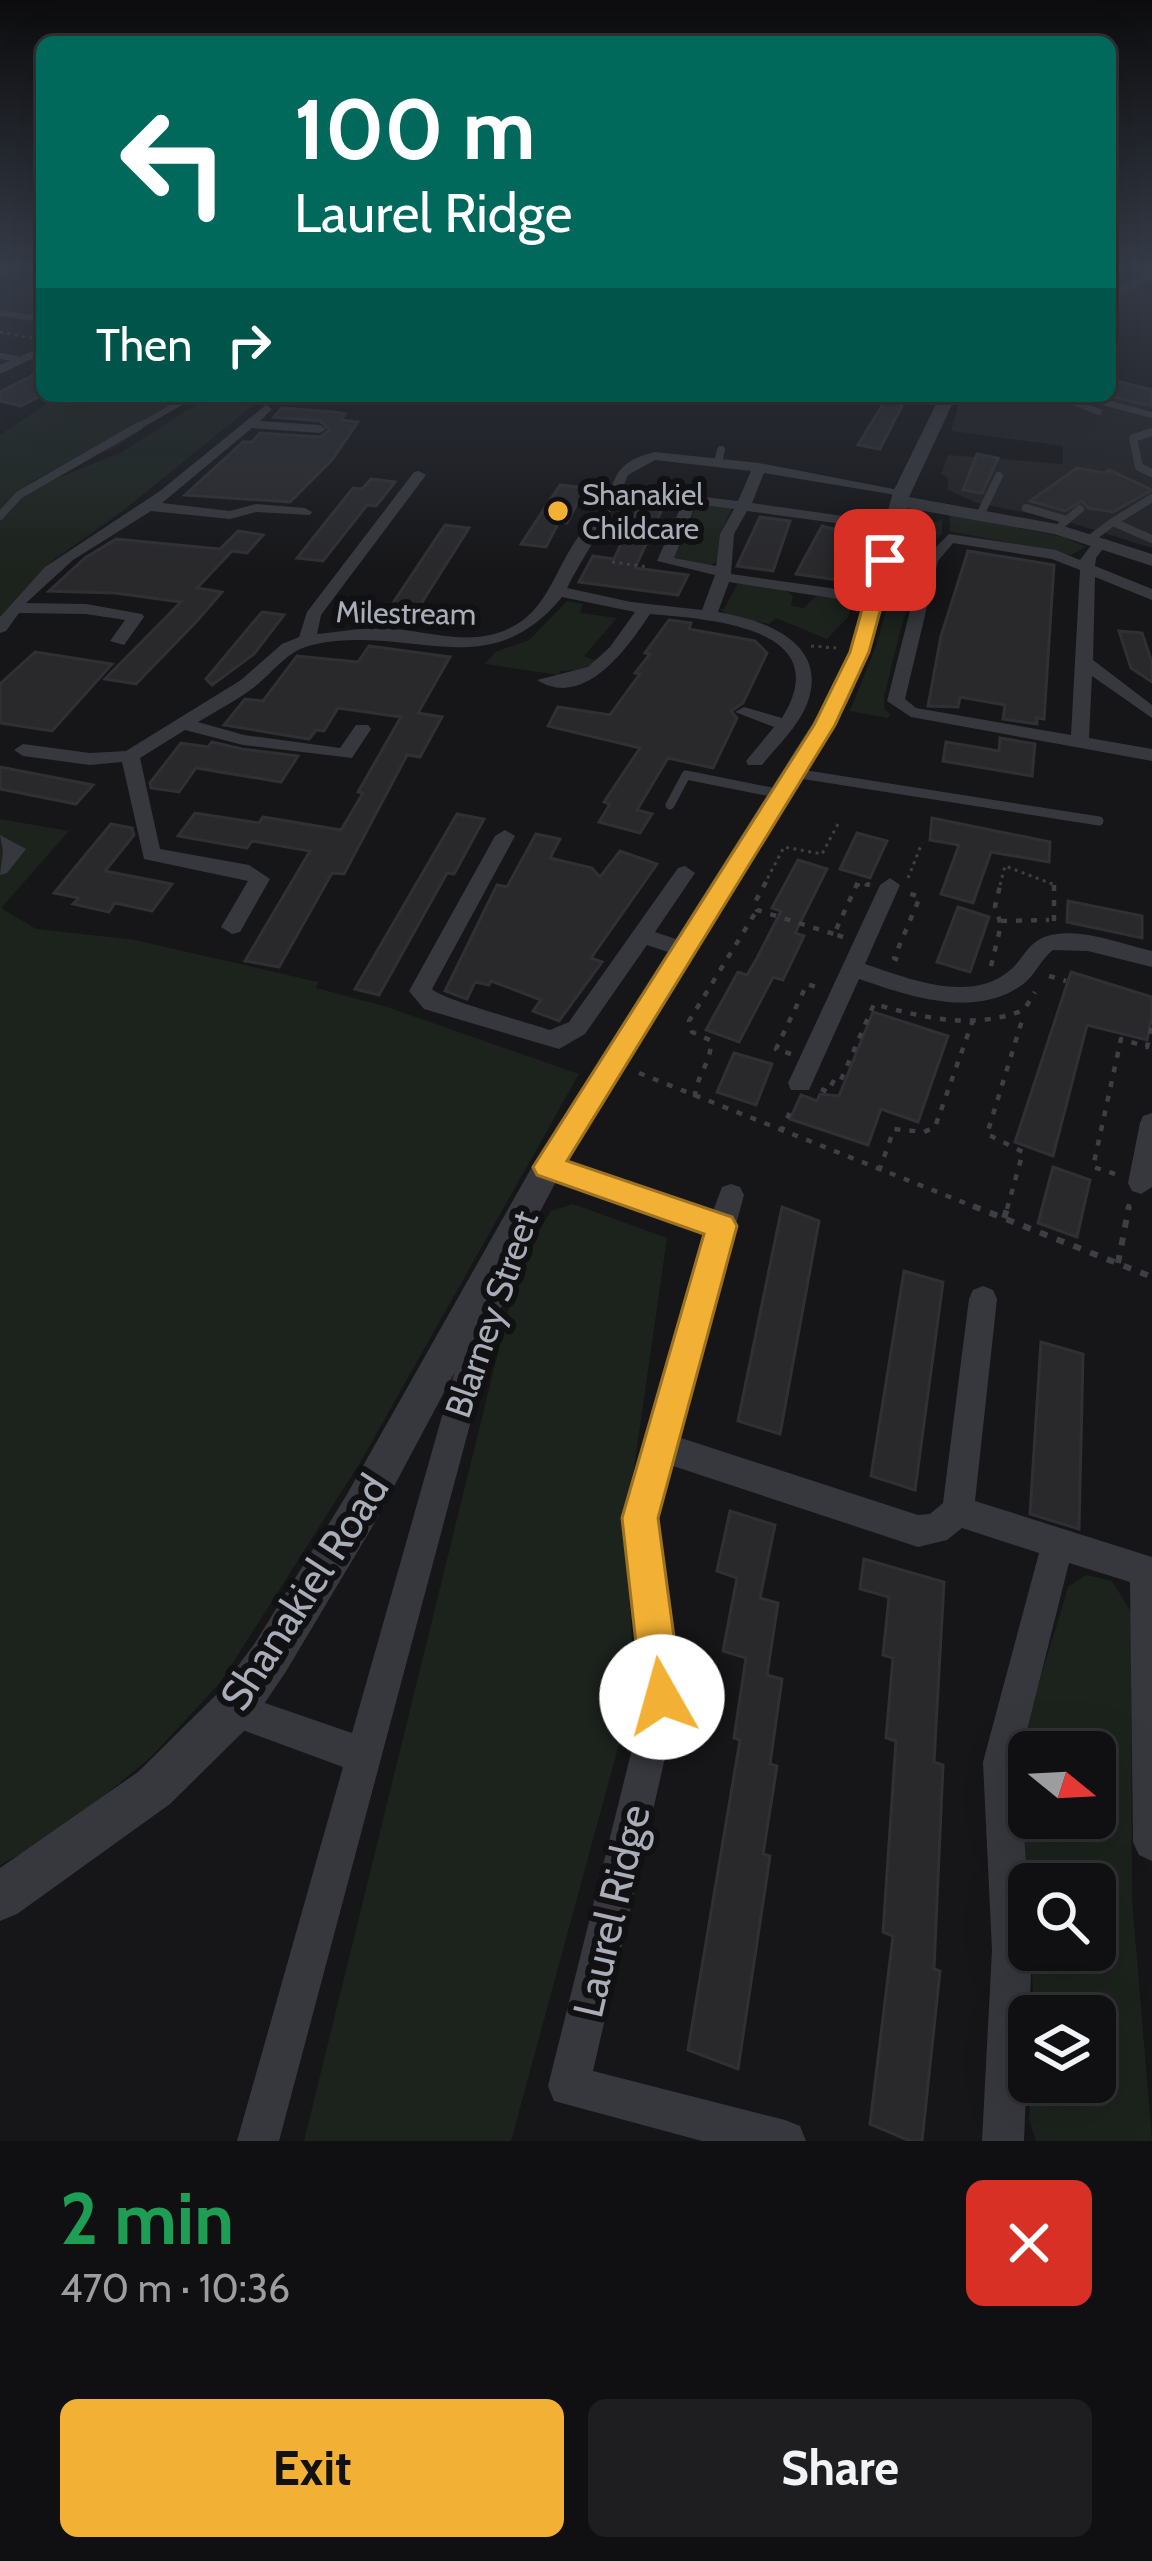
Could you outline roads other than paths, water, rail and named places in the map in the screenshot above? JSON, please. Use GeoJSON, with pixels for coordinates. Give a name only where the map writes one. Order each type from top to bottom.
{"type":"FeatureCollection","features":[{"type":"Feature","properties":{"kind":"street","name":"Blarney Street"},"geometry":{"type":"LineString","coordinates":[[258,2141],[477,1336],[520,1214],[837,702],[859,652],[901,496],[945,402]]}},
{"type":"Feature","properties":{"kind":"street"},"geometry":{"type":"LineString","coordinates":[[0,628],[71,550],[149,506],[266,410]]}},
{"type":"Feature","properties":{"kind":"street"},"geometry":{"type":"LineString","coordinates":[[248,424],[320,429]]}},
{"type":"Feature","properties":{"kind":"street","name":"Milestream"},"geometry":{"type":"LineString","coordinates":[[307,640],[380,633],[464,644],[484,642],[526,626],[558,591],[584,539],[606,514],[629,464],[655,456],[720,456],[901,496]]}},
{"type":"Feature","properties":{"kind":"street"},"geometry":{"type":"LineString","coordinates":[[708,616],[723,574],[727,534],[759,467]]}},
{"type":"Feature","properties":{"kind":"street"},"geometry":{"type":"LineString","coordinates":[[23,750],[90,759],[130,755],[247,684],[288,648],[307,640],[313,615],[419,476]]}},
{"type":"Feature","properties":{"kind":"street"},"geometry":{"type":"LineString","coordinates":[[634,493],[743,503],[865,523]]}},
{"type":"Feature","properties":{"kind":"street"},"geometry":{"type":"LineString","coordinates":[[901,496],[1062,525],[1152,560]]}},
{"type":"Feature","properties":{"kind":"street"},"geometry":{"type":"LineString","coordinates":[[695,499],[688,502],[665,561],[801,598],[844,595]]}},
{"type":"Feature","properties":{"kind":"street"},"geometry":{"type":"LineString","coordinates":[[149,506],[230,515],[256,508],[305,512]]}},
{"type":"Feature","properties":{"kind":"street"},"geometry":{"type":"LineString","coordinates":[[210,536],[230,515]]}},
{"type":"Feature","properties":{"kind":"street"},"geometry":{"type":"LineString","coordinates":[[1152,595],[1056,555],[984,541],[945,541],[932,560],[895,693],[901,708],[911,712],[1152,755]]}},
{"type":"Feature","properties":{"kind":"street"},"geometry":{"type":"LineString","coordinates":[[1079,742],[1088,557],[1096,541]]}},
{"type":"Feature","properties":{"kind":"street"},"geometry":{"type":"LineString","coordinates":[[558,591],[761,626],[794,646],[801,656],[804,679],[798,707],[755,761]]}},
{"type":"Feature","properties":{"kind":"street"},"geometry":{"type":"LineString","coordinates":[[14,608],[86,609],[136,617],[118,641]]}},
{"type":"Feature","properties":{"kind":"street"},"geometry":{"type":"LineString","coordinates":[[546,680],[569,683],[590,678],[646,608]]}},
{"type":"Feature","properties":{"kind":"street"},"geometry":{"type":"LineString","coordinates":[[1084,662],[1152,713]]}},
{"type":"Feature","properties":{"kind":"street"},"geometry":{"type":"LineString","coordinates":[[744,712],[784,724]]}},
{"type":"Feature","properties":{"kind":"street"},"geometry":{"type":"LineString","coordinates":[[184,724],[244,740],[345,754],[362,729]]}},
{"type":"Feature","properties":{"kind":"street"},"geometry":{"type":"LineString","coordinates":[[130,755],[151,854],[250,872],[260,879],[232,927]]}},
{"type":"Feature","properties":{"kind":"street"},"geometry":{"type":"LineString","coordinates":[[505,836],[422,982],[424,999],[559,1040],[577,1028],[685,873]]}},
{"type":"Feature","properties":{"kind":"street"},"geometry":{"type":"LineString","coordinates":[[0,841],[16,849],[0,868]]}},
{"type":"Feature","properties":{"kind":"street"},"geometry":{"type":"LineString","coordinates":[[802,1083],[843,961],[900,889]]}},
{"type":"Feature","properties":{"kind":"street"},"geometry":{"type":"LineString","coordinates":[[642,935],[683,950]]}},
{"type":"Feature","properties":{"kind":"street"},"geometry":{"type":"LineString","coordinates":[[843,961],[945,995],[989,990],[1013,980],[1039,948],[1056,942],[1152,958]]}},
{"type":"Feature","properties":{"kind":"street"},"geometry":{"type":"LineString","coordinates":[[1137,1182],[1152,1123]]}},
{"type":"Feature","properties":{"kind":"street","name":"Laurel Ridge"},"geometry":{"type":"LineString","coordinates":[[548,1167],[726,1211],[640,1518],[662,1697],[569,2086],[784,2141]]}},
{"type":"Feature","properties":{"kind":"street","name":"Shanakiel Road"},"geometry":{"type":"LineString","coordinates":[[0,1897],[154,1788],[233,1710],[360,1510],[520,1214]]}},
{"type":"Feature","properties":{"kind":"street"},"geometry":{"type":"LineString","coordinates":[[660,1446],[918,1531],[936,1529],[958,1511],[983,1299]]}},
{"type":"Feature","properties":{"kind":"street"},"geometry":{"type":"LineString","coordinates":[[958,1511],[1149,1572],[1152,1842]]}},
{"type":"Feature","properties":{"kind":"street"},"geometry":{"type":"LineString","coordinates":[[1004,2141],[1012,1950],[1001,1762],[1058,1544]]}},
{"type":"Feature","properties":{"kind":"street"},"geometry":{"type":"LineString","coordinates":[[233,1710],[328,1746],[365,1754]]}},
{"type":"Feature","properties":{"kind":"lane"},"geometry":{"type":"LineString","coordinates":[[0,516],[19,495],[182,402]]}},
{"type":"Feature","properties":{"kind":"lane"},"geometry":{"type":"LineString","coordinates":[[1081,402],[1099,412]]}},
{"type":"Feature","properties":{"kind":"lane"},"geometry":{"type":"LineString","coordinates":[[1109,402],[1152,411]]}},
{"type":"Feature","properties":{"kind":"lane"},"geometry":{"type":"LineString","coordinates":[[1152,432],[1133,438],[1139,466],[1152,473]]}},
{"type":"Feature","properties":{"kind":"lane"},"geometry":{"type":"LineString","coordinates":[[981,514],[999,476]]}},
{"type":"Feature","properties":{"kind":"lane"},"geometry":{"type":"LineString","coordinates":[[1096,541],[1113,522],[1152,498]]}},
{"type":"Feature","properties":{"kind":"lane"},"geometry":{"type":"LineString","coordinates":[[1026,508],[1062,525],[1080,508]]}},
{"type":"Feature","properties":{"kind":"lane"},"geometry":{"type":"LineString","coordinates":[[1113,522],[1152,538]]}},
{"type":"Feature","properties":{"kind":"lane"},"geometry":{"type":"LineString","coordinates":[[670,805],[686,775],[1099,821]]}},
{"type":"Feature","properties":{"kind":"place","name":"Shanakiel Childcare"},"geometry":{"type":"Point","coordinates":[558,511]}}]}
